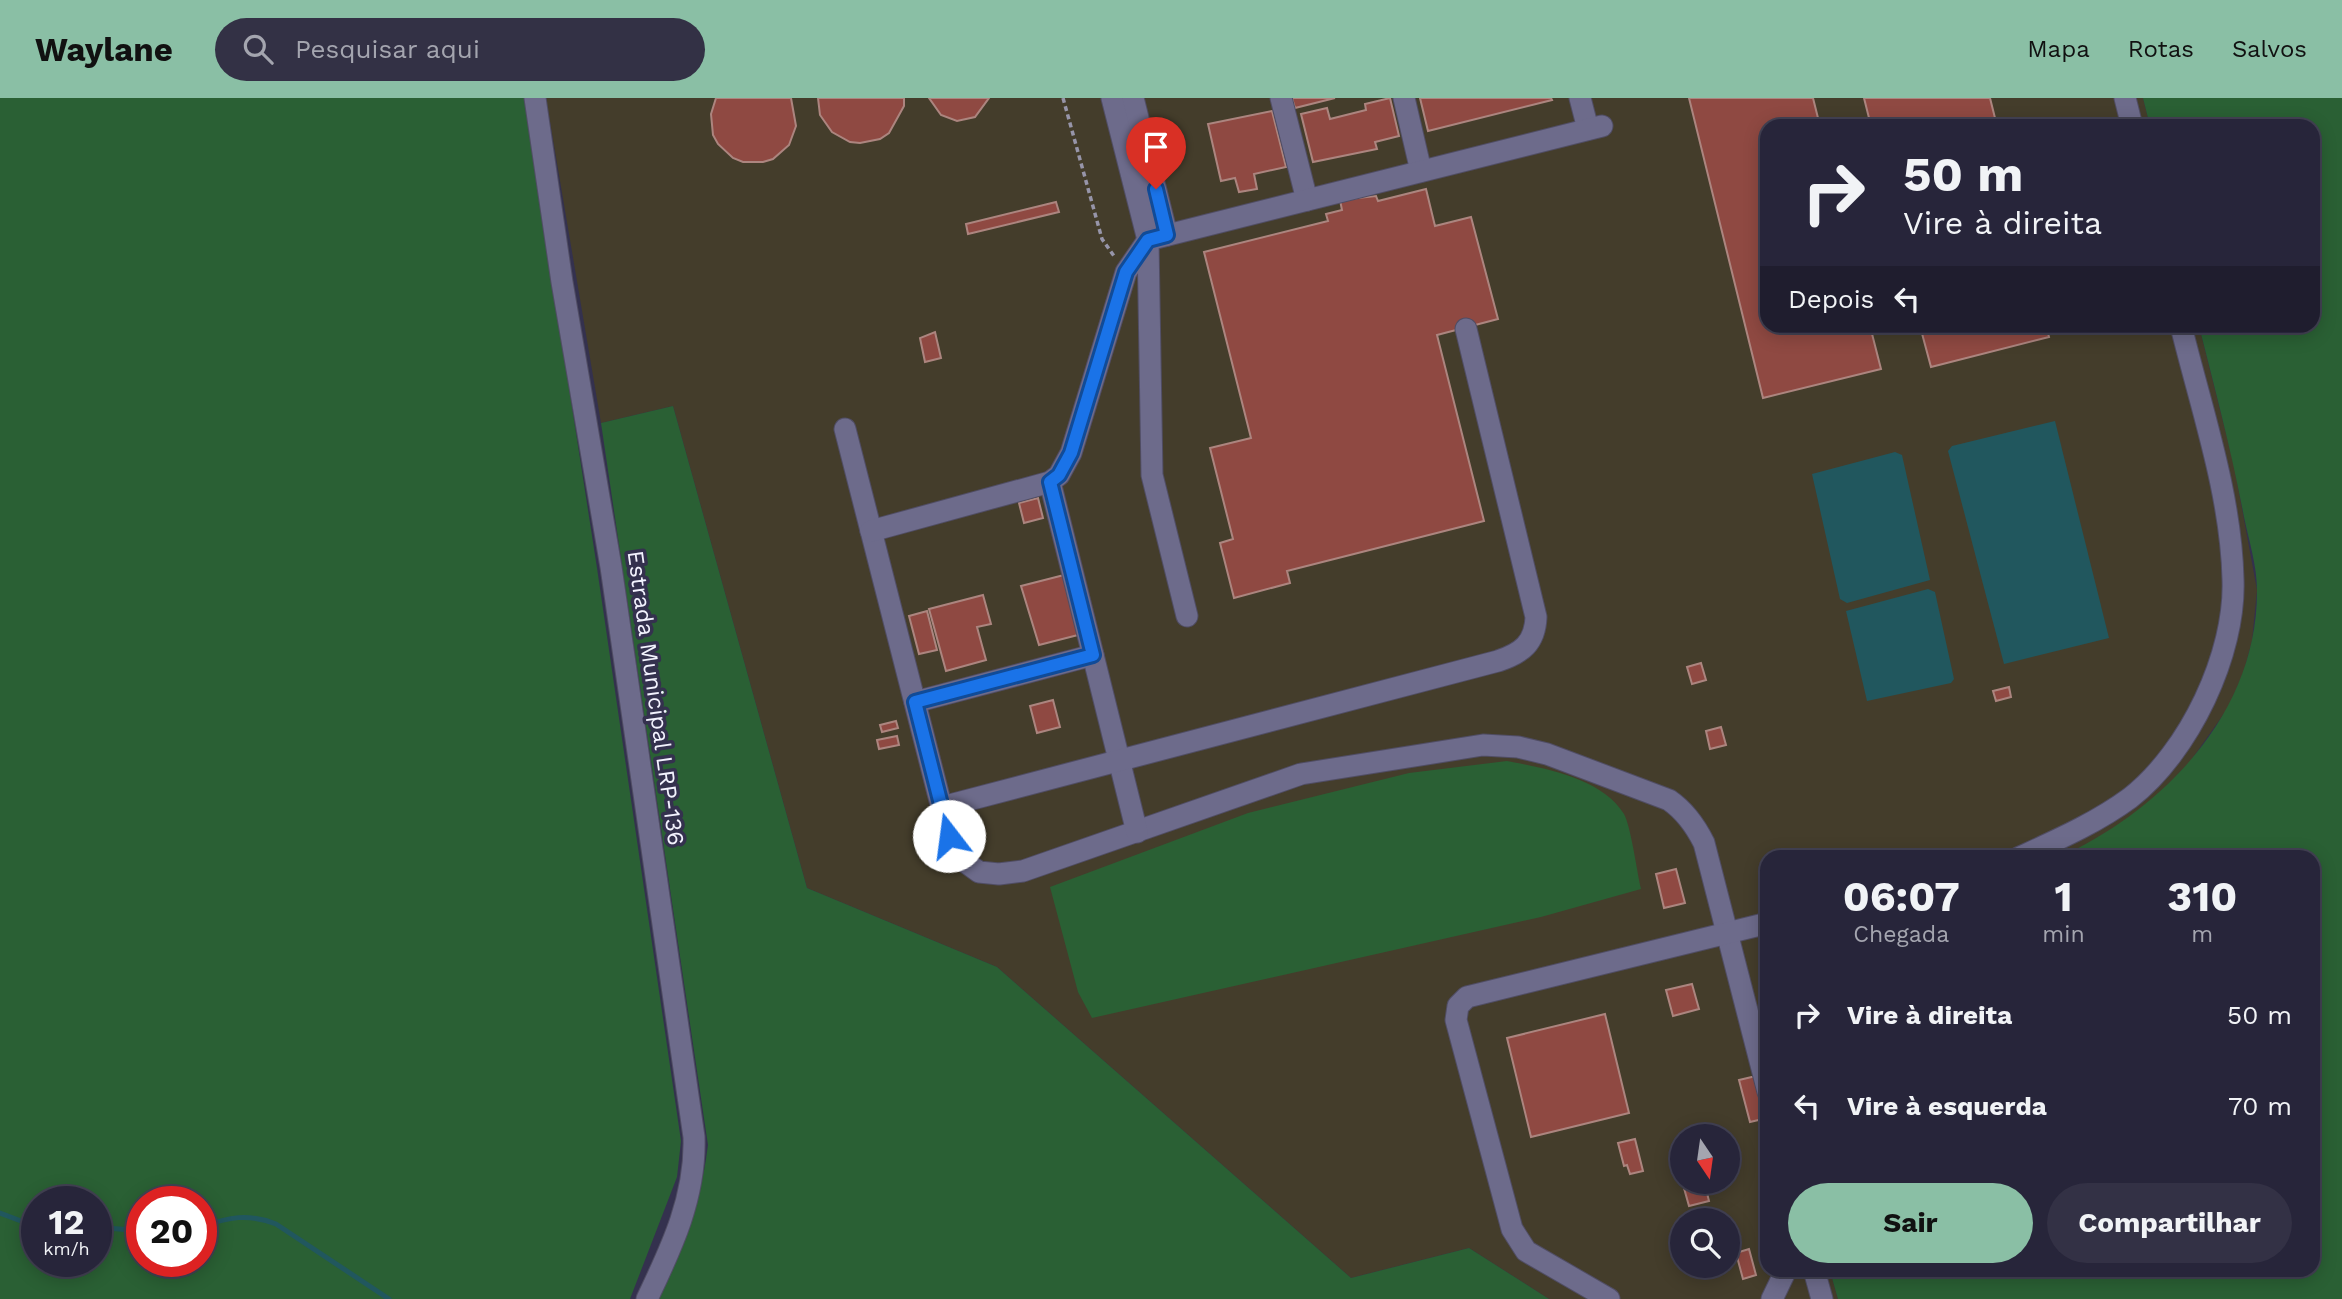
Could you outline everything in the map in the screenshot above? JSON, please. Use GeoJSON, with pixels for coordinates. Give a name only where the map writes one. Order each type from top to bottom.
{"type":"FeatureCollection","features":[{"type":"Feature","properties":{"kind":"street","name":"Estrada Municipal LRP-136"},"geometry":{"type":"LineString","coordinates":[[535,98],[562,282],[613,580],[694,1137],[695,1160],[682,1218],[647,1299]]}},
{"type":"Feature","properties":{"kind":"street"},"geometry":{"type":"LineString","coordinates":[[1112,98],[1158,237]]}},
{"type":"Feature","properties":{"kind":"street"},"geometry":{"type":"LineString","coordinates":[[1133,98],[1158,237],[1152,475],[1188,616]]}},
{"type":"Feature","properties":{"kind":"street"},"geometry":{"type":"LineString","coordinates":[[1281,98],[1307,200]]}},
{"type":"Feature","properties":{"kind":"street"},"geometry":{"type":"LineString","coordinates":[[1404,98],[1421,171]]}},
{"type":"Feature","properties":{"kind":"street"},"geometry":{"type":"LineString","coordinates":[[871,531],[1050,482],[1059,475],[1071,453],[1126,272],[1158,237],[1595,128],[1580,98]]}},
{"type":"Feature","properties":{"kind":"street"},"geometry":{"type":"LineString","coordinates":[[2125,98],[2130,119]]}},
{"type":"Feature","properties":{"kind":"street"},"geometry":{"type":"LineString","coordinates":[[942,807],[1499,661],[1530,642],[1536,617],[1466,329]]}},
{"type":"Feature","properties":{"kind":"street"},"geometry":{"type":"LineString","coordinates":[[2034,850],[2098,819],[2132,796],[2170,758],[2209,690],[2224,647],[2234,582],[2230,542],[2216,467],[2183,333]]}},
{"type":"Feature","properties":{"kind":"street"},"geometry":{"type":"LineString","coordinates":[[845,429],[942,807],[957,856],[979,872],[999,874],[1023,871],[1320,770],[1483,745],[1518,747],[1567,761],[1669,800],[1681,808],[1704,843],[1760,1062]]}},
{"type":"Feature","properties":{"kind":"street"},"geometry":{"type":"LineString","coordinates":[[1050,482],[1137,832]]}},
{"type":"Feature","properties":{"kind":"street"},"geometry":{"type":"LineString","coordinates":[[915,702],[1093,655]]}},
{"type":"Feature","properties":{"kind":"street"},"geometry":{"type":"LineString","coordinates":[[1609,1299],[1526,1251],[1518,1241],[1512,1228],[1456,1020],[1458,1006],[1467,997],[1760,925]]}},
{"type":"Feature","properties":{"kind":"street"},"geometry":{"type":"LineString","coordinates":[[1772,1299],[1783,1277]]}},
{"type":"Feature","properties":{"kind":"street"},"geometry":{"type":"LineString","coordinates":[[1816,1277],[1822,1299]]}},
{"type":"Feature","properties":{"kind":"path"},"geometry":{"type":"LineString","coordinates":[[1063,98],[1101,239],[1126,272]]}},
{"type":"Feature","properties":{"kind":"shaded area"},"geometry":{"type":"Polygon","coordinates":[[[546,98],[2143,98],[2148,119],[1760,119],[1760,333],[2201,333],[2234,465],[2257,590],[2252,641],[2243,674],[2228,708],[2189,763],[2160,793],[2129,819],[2094,842],[2076,850],[1760,850],[1760,1277],[1832,1277],[1838,1299],[1549,1299],[1469,1248],[1351,1278],[997,967],[807,888],[673,406],[601,423],[546,98]]]}},
{"type":"Feature","properties":{"kind":"shaded area"},"geometry":{"type":"Polygon","coordinates":[[[2055,421],[2109,638],[2004,664],[1948,451],[1952,446],[2055,421]]]}},
{"type":"Feature","properties":{"kind":"shaded area"},"geometry":{"type":"Polygon","coordinates":[[[1895,452],[1902,455],[1930,580],[1847,603],[1840,599],[1812,474],[1895,452]]]}},
{"type":"Feature","properties":{"kind":"shaded area"},"geometry":{"type":"Polygon","coordinates":[[[1928,589],[1935,592],[1954,679],[1951,683],[1867,701],[1846,611],[1928,589]]]}},
{"type":"Feature","properties":{"kind":"green space"},"geometry":{"type":"Polygon","coordinates":[[[0,98],[524,98],[597,568],[681,1141],[677,1177],[630,1299],[0,1299],[0,98]]]}},
{"type":"Feature","properties":{"kind":"green space"},"geometry":{"type":"Polygon","coordinates":[[[2143,98],[2342,98],[2342,1299],[1838,1299],[1832,1277],[2320,1277],[2320,850],[2073,850],[2135,812],[2168,784],[2198,751],[2223,715],[2241,676],[2253,635],[2257,590],[2254,563],[2229,445],[2201,333],[2320,333],[2320,119],[2148,119],[2143,98]]]}},
{"type":"Feature","properties":{"kind":"green space"},"geometry":{"type":"Polygon","coordinates":[[[673,406],[807,888],[997,967],[1351,1278],[1469,1248],[1549,1299],[658,1299],[690,1224],[701,1186],[708,1145],[601,423],[673,406]]]}},
{"type":"Feature","properties":{"kind":"green space"},"geometry":{"type":"Polygon","coordinates":[[[1507,761],[1554,771],[1587,783],[1614,802],[1627,820],[1641,889],[1541,917],[1092,1018],[1078,992],[1050,887],[1248,813],[1409,773],[1507,761]]]}},
{"type":"Feature","properties":{"kind":"building"},"geometry":{"type":"Polygon","coordinates":[[[716,98],[791,98],[796,126],[789,145],[773,159],[763,162],[743,162],[733,158],[718,144],[713,135],[711,114],[716,98]]]}},
{"type":"Feature","properties":{"kind":"building"},"geometry":{"type":"Polygon","coordinates":[[[818,98],[904,98],[904,106],[889,133],[880,139],[860,143],[850,142],[832,132],[820,115],[818,98]]]}},
{"type":"Feature","properties":{"kind":"building"},"geometry":{"type":"Polygon","coordinates":[[[929,98],[989,98],[975,117],[957,121],[941,115],[929,98]]]}},
{"type":"Feature","properties":{"kind":"building"},"geometry":{"type":"Polygon","coordinates":[[[1292,98],[1335,98],[1295,108],[1292,98]]]}},
{"type":"Feature","properties":{"kind":"building"},"geometry":{"type":"Polygon","coordinates":[[[1390,98],[1399,136],[1375,142],[1377,149],[1313,162],[1301,114],[1327,108],[1330,119],[1366,110],[1365,104],[1390,98]]]}},
{"type":"Feature","properties":{"kind":"building"},"geometry":{"type":"Polygon","coordinates":[[[1420,98],[1551,98],[1552,100],[1428,131],[1420,98]]]}},
{"type":"Feature","properties":{"kind":"building"},"geometry":{"type":"Polygon","coordinates":[[[1689,98],[1813,98],[1818,119],[1760,119],[1760,333],[1872,333],[1881,369],[1763,398],[1689,98]]]}},
{"type":"Feature","properties":{"kind":"building"},"geometry":{"type":"Polygon","coordinates":[[[1864,98],[1990,98],[1995,119],[1869,119],[1864,98]]]}},
{"type":"Feature","properties":{"kind":"building"},"geometry":{"type":"Polygon","coordinates":[[[1272,111],[1286,167],[1254,174],[1257,189],[1239,192],[1235,178],[1221,181],[1208,124],[1272,111]]]}},
{"type":"Feature","properties":{"kind":"building"},"geometry":{"type":"Polygon","coordinates":[[[1426,189],[1435,226],[1471,217],[1498,319],[1437,335],[1484,521],[1287,571],[1290,583],[1234,598],[1220,543],[1233,539],[1210,448],[1251,438],[1204,252],[1328,221],[1326,214],[1342,210],[1340,200],[1376,196],[1378,201],[1426,189]]]}},
{"type":"Feature","properties":{"kind":"building"},"geometry":{"type":"Polygon","coordinates":[[[1056,202],[1059,212],[968,234],[966,224],[1056,202]]]}},
{"type":"Feature","properties":{"kind":"building"},"geometry":{"type":"Polygon","coordinates":[[[935,332],[941,358],[925,362],[920,338],[935,332]]]}},
{"type":"Feature","properties":{"kind":"building"},"geometry":{"type":"Polygon","coordinates":[[[1922,333],[2048,333],[2049,337],[1931,367],[1922,333]]]}},
{"type":"Feature","properties":{"kind":"building"},"geometry":{"type":"Polygon","coordinates":[[[1038,498],[1043,518],[1024,523],[1019,503],[1038,498]]]}},
{"type":"Feature","properties":{"kind":"building"},"geometry":{"type":"Polygon","coordinates":[[[1064,575],[1078,635],[1039,645],[1021,586],[1064,575]]]}},
{"type":"Feature","properties":{"kind":"building"},"geometry":{"type":"Polygon","coordinates":[[[983,595],[991,624],[977,627],[986,660],[946,671],[929,609],[983,595]]]}},
{"type":"Feature","properties":{"kind":"building"},"geometry":{"type":"Polygon","coordinates":[[[927,611],[937,650],[919,654],[909,616],[927,611]]]}},
{"type":"Feature","properties":{"kind":"building"},"geometry":{"type":"Polygon","coordinates":[[[1701,663],[1706,680],[1692,684],[1687,667],[1701,663]]]}},
{"type":"Feature","properties":{"kind":"building"},"geometry":{"type":"Polygon","coordinates":[[[2009,687],[2011,697],[1996,701],[1993,691],[2009,687]]]}},
{"type":"Feature","properties":{"kind":"building"},"geometry":{"type":"Polygon","coordinates":[[[1053,700],[1060,727],[1037,733],[1030,706],[1053,700]]]}},
{"type":"Feature","properties":{"kind":"building"},"geometry":{"type":"Polygon","coordinates":[[[896,721],[898,728],[882,732],[880,725],[896,721]]]}},
{"type":"Feature","properties":{"kind":"building"},"geometry":{"type":"Polygon","coordinates":[[[1721,727],[1726,745],[1710,749],[1706,731],[1721,727]]]}},
{"type":"Feature","properties":{"kind":"building"},"geometry":{"type":"Polygon","coordinates":[[[897,736],[899,745],[879,749],[877,740],[897,736]]]}},
{"type":"Feature","properties":{"kind":"building"},"geometry":{"type":"Polygon","coordinates":[[[1676,869],[1685,903],[1664,908],[1656,874],[1676,869]]]}},
{"type":"Feature","properties":{"kind":"building"},"geometry":{"type":"Polygon","coordinates":[[[1692,984],[1699,1009],[1673,1016],[1666,990],[1692,984]]]}},
{"type":"Feature","properties":{"kind":"building"},"geometry":{"type":"Polygon","coordinates":[[[1605,1014],[1629,1113],[1531,1137],[1507,1038],[1605,1014]]]}},
{"type":"Feature","properties":{"kind":"building"},"geometry":{"type":"Polygon","coordinates":[[[1756,1076],[1760,1091],[1760,1120],[1750,1122],[1739,1080],[1756,1076]]]}},
{"type":"Feature","properties":{"kind":"building"},"geometry":{"type":"Polygon","coordinates":[[[1635,1139],[1643,1171],[1630,1174],[1627,1165],[1624,1166],[1618,1143],[1635,1139]]]}},
{"type":"Feature","properties":{"kind":"building"},"geometry":{"type":"Polygon","coordinates":[[[1686,1194],[1707,1194],[1709,1201],[1689,1206],[1686,1194]]]}},
{"type":"Feature","properties":{"kind":"building"},"geometry":{"type":"Polygon","coordinates":[[[1749,1249],[1756,1275],[1743,1279],[1740,1252],[1749,1249]]]}},
{"type":"Feature","properties":{"kind":"waterway"},"geometry":{"type":"LineString","coordinates":[[0,1213],[21,1221]]}},
{"type":"Feature","properties":{"kind":"waterway"},"geometry":{"type":"LineString","coordinates":[[217,1222],[247,1217],[276,1224],[389,1299]]}},
{"type":"Feature","properties":{"kind":"waterway"},"geometry":{"type":"LineString","coordinates":[[112,1228],[126,1230]]}},
{"type":"Feature","properties":{"kind":"route"},"geometry":{"type":"LineString","coordinates":[[949,836],[915,702],[1093,655],[1050,482],[1059,475],[1071,453],[1119,303],[1126,272],[1148,240],[1167,235],[1156,189]]}}]}
